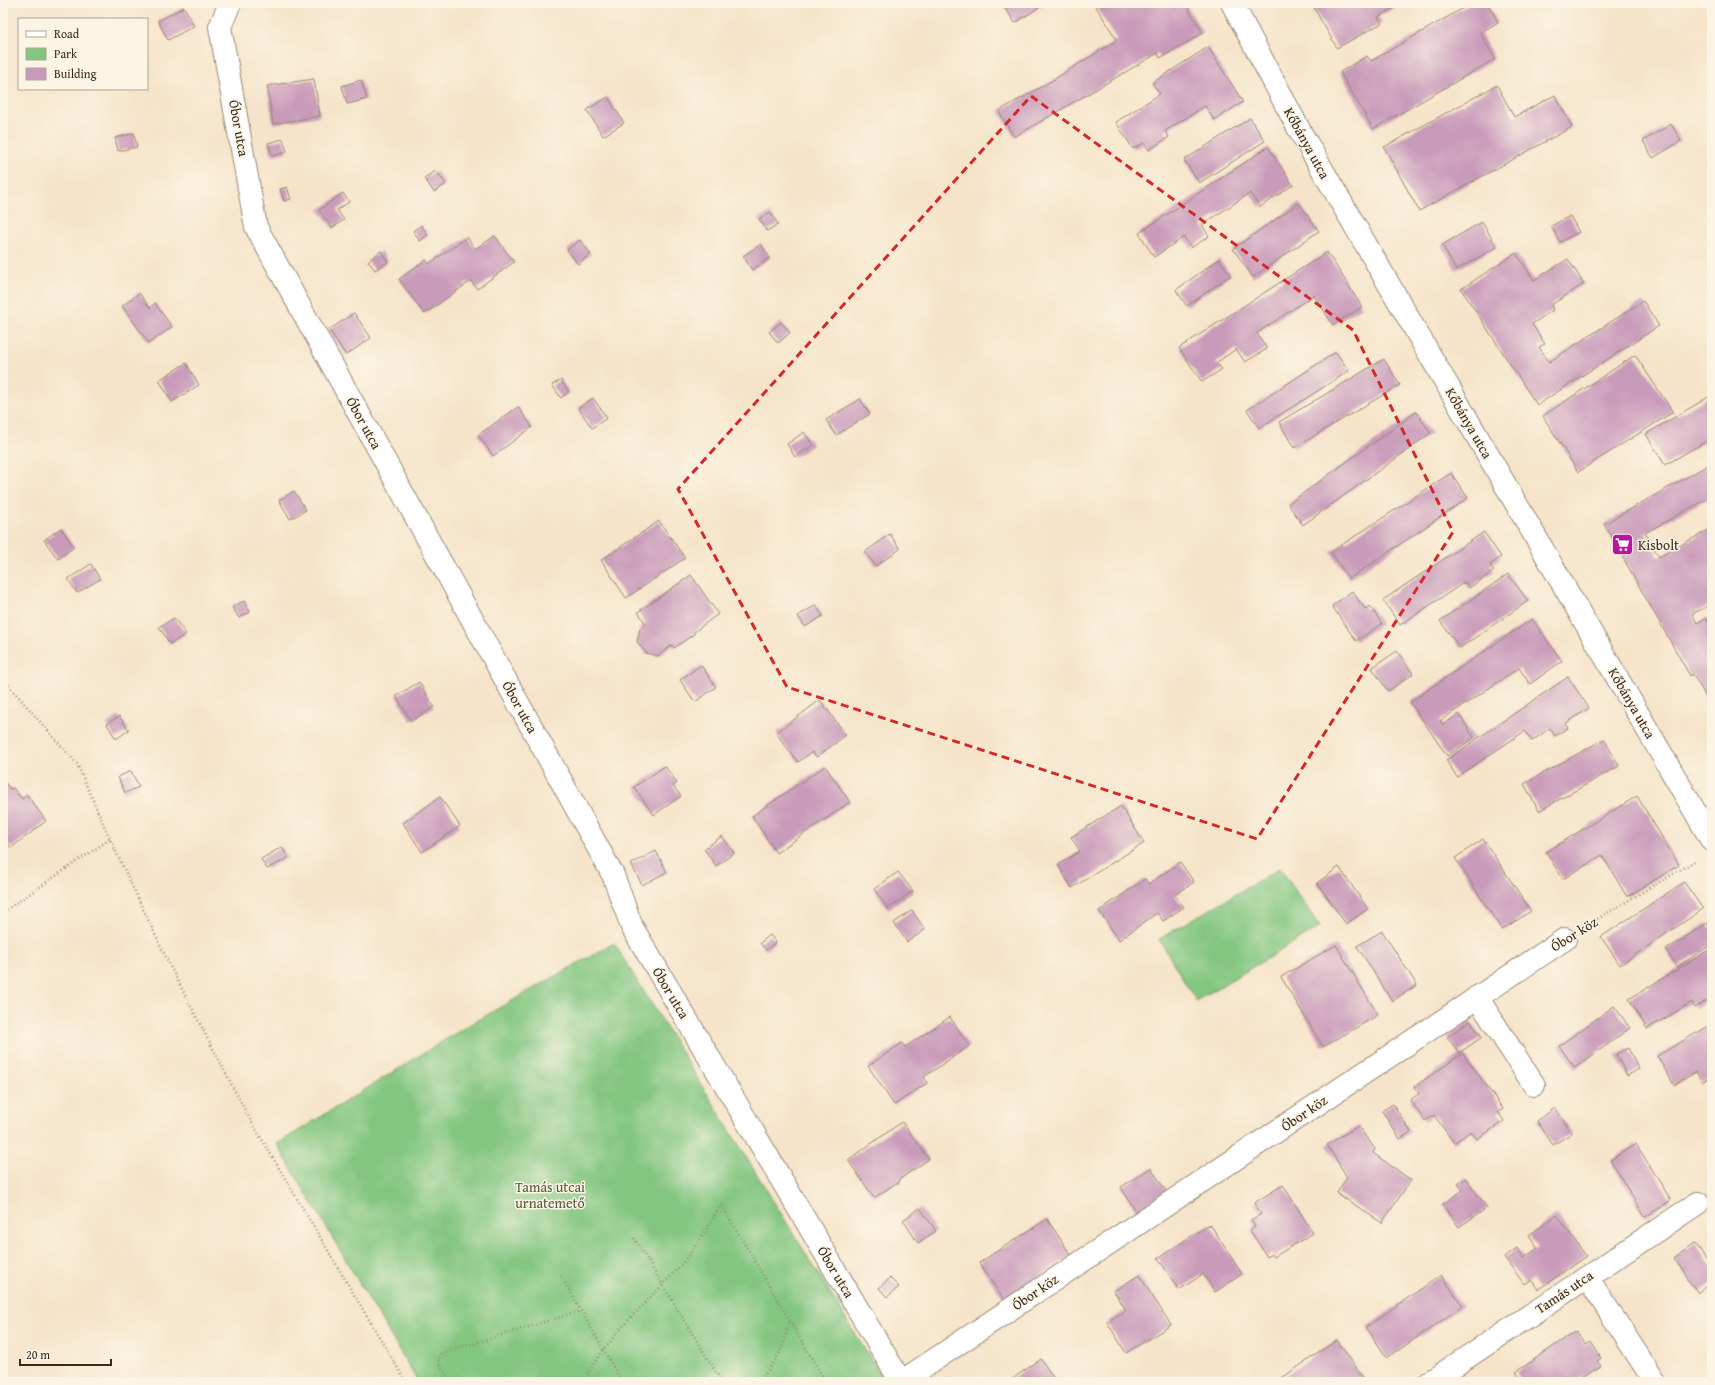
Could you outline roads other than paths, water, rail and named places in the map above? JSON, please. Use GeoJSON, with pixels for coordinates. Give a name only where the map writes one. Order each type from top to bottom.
{"type":"FeatureCollection","features":[{"type":"Feature","properties":{"kind":"street","name":"Óbor utca"},"geometry":{"type":"LineString","coordinates":[[230,3],[220,27],[256,227],[613,875],[632,927],[901,1382]]}},
{"type":"Feature","properties":{"kind":"street","name":"Kőbánya utca"},"geometry":{"type":"LineString","coordinates":[[1232,3],[1301,133],[1706,849]]}},
{"type":"Feature","properties":{"kind":"street","name":"Óbor köz"},"geometry":{"type":"LineString","coordinates":[[901,1382],[1565,939]]}},
{"type":"Feature","properties":{"kind":"street"},"geometry":{"type":"LineString","coordinates":[[1477,997],[1534,1085]]}},
{"type":"Feature","properties":{"kind":"street","name":"Tamás utca"},"geometry":{"type":"LineString","coordinates":[[1430,1382],[1698,1203]]}},
{"type":"Feature","properties":{"kind":"street"},"geometry":{"type":"LineString","coordinates":[[1587,1277],[1654,1382]]}},
{"type":"Feature","properties":{"kind":"place","name":"Kisbolt"},"geometry":{"type":"Point","coordinates":[1623,545]}},
{"type":"Feature","properties":{"kind":"park label","name":"Tamás utcai urnatemető"},"geometry":{"type":"Point","coordinates":[550,1196]}}]}
